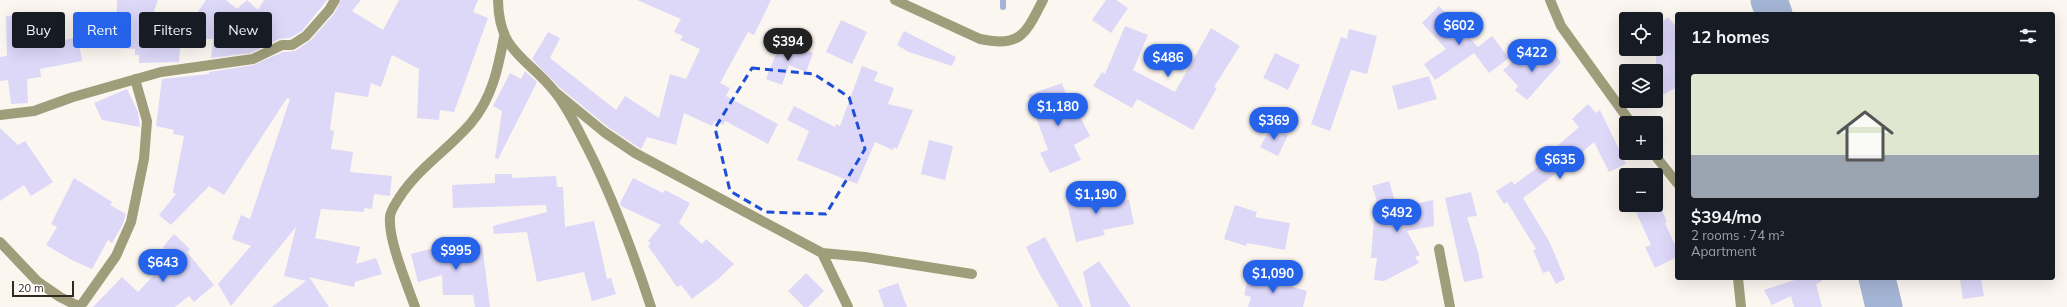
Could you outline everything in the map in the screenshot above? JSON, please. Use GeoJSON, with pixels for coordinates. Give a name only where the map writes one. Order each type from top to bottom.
{"type":"FeatureCollection","features":[{"type":"Feature","properties":{"kind":"street"},"geometry":{"type":"LineString","coordinates":[[0,115],[34,111],[73,97],[161,72],[253,59],[282,45],[292,45],[306,36],[329,10],[335,0]]}},
{"type":"Feature","properties":{"kind":"street"},"geometry":{"type":"LineString","coordinates":[[498,0],[499,22],[504,37],[517,54],[554,91],[604,132],[635,153],[822,252],[865,257],[972,274]]}},
{"type":"Feature","properties":{"kind":"street"},"geometry":{"type":"LineString","coordinates":[[896,0],[980,39],[995,42],[1007,42],[1019,37],[1028,28],[1043,0]]}},
{"type":"Feature","properties":{"kind":"street"},"geometry":{"type":"LineString","coordinates":[[1550,0],[1561,26],[1626,116]]}},
{"type":"Feature","properties":{"kind":"street"},"geometry":{"type":"LineString","coordinates":[[415,307],[395,247],[390,227],[390,215],[410,181],[470,124],[484,104],[493,87],[499,66],[504,37]]}},
{"type":"Feature","properties":{"kind":"street"},"geometry":{"type":"LineString","coordinates":[[0,242],[38,282],[60,297],[80,307],[116,256],[131,222],[144,159],[147,121],[135,79]]}},
{"type":"Feature","properties":{"kind":"street"},"geometry":{"type":"LineString","coordinates":[[554,91],[570,113],[593,159],[629,240],[651,307]]}},
{"type":"Feature","properties":{"kind":"street"},"geometry":{"type":"LineString","coordinates":[[1659,160],[1675,180]]}},
{"type":"Feature","properties":{"kind":"street"},"geometry":{"type":"LineString","coordinates":[[1439,249],[1450,307]]}},
{"type":"Feature","properties":{"kind":"street"},"geometry":{"type":"LineString","coordinates":[[822,252],[848,307]]}},
{"type":"Feature","properties":{"kind":"street"},"geometry":{"type":"LineString","coordinates":[[1738,280],[1741,307]]}},
{"type":"Feature","properties":{"kind":"highlighted area"},"geometry":{"type":"Polygon","coordinates":[[[752,68],[814,74],[849,97],[865,149],[826,214],[766,212],[730,191],[715,128],[752,68]]]}},
{"type":"Feature","properties":{"kind":"building"},"geometry":{"type":"Polygon","coordinates":[[[117,0],[158,0],[154,12],[139,12],[139,48],[180,48],[179,62],[139,63],[139,55],[135,55],[135,49],[116,48],[131,48],[131,12],[117,12],[117,0]]]}},
{"type":"Feature","properties":{"kind":"building"},"geometry":{"type":"Polygon","coordinates":[[[206,0],[226,0],[237,9],[247,0],[258,10],[264,0],[327,0],[302,31],[290,38],[279,39],[272,42],[272,12],[214,12],[214,48],[261,48],[251,53],[211,58],[213,39],[206,39],[206,12],[198,12],[206,0]]]}},
{"type":"Feature","properties":{"kind":"building"},"geometry":{"type":"Polygon","coordinates":[[[341,0],[361,0],[352,11],[383,30],[399,0],[478,0],[473,12],[488,18],[454,112],[440,110],[439,120],[417,118],[419,69],[392,55],[381,87],[371,83],[368,97],[335,92],[330,130],[334,131],[331,149],[353,152],[350,172],[392,176],[390,196],[374,194],[372,209],[364,208],[364,212],[321,209],[315,238],[360,247],[356,264],[376,258],[382,274],[355,282],[354,287],[309,277],[329,307],[272,307],[306,281],[284,276],[296,227],[231,306],[218,284],[251,246],[232,239],[241,215],[250,219],[290,99],[287,98],[224,195],[209,186],[171,225],[159,215],[176,194],[173,192],[184,136],[173,134],[174,130],[156,126],[162,79],[209,74],[209,72],[254,65],[283,52],[295,51],[311,40],[334,14],[341,0]]]}},
{"type":"Feature","properties":{"kind":"building"},"geometry":{"type":"Polygon","coordinates":[[[637,0],[771,0],[754,35],[748,32],[720,83],[730,88],[726,96],[778,124],[768,144],[725,121],[723,125],[715,121],[712,126],[684,113],[676,145],[647,137],[641,149],[608,127],[559,87],[532,59],[548,32],[560,38],[550,58],[616,110],[625,96],[659,118],[670,74],[686,79],[700,49],[680,40],[683,36],[674,32],[681,19],[637,0]]]}},
{"type":"Feature","properties":{"kind":"building"},"geometry":{"type":"Polygon","coordinates":[[[1106,0],[1116,0],[1128,8],[1111,33],[1092,20],[1106,0]]]}},
{"type":"Feature","properties":{"kind":"building"},"geometry":{"type":"Polygon","coordinates":[[[1439,6],[1478,47],[1492,36],[1509,58],[1489,73],[1474,53],[1435,80],[1424,64],[1446,49],[1422,23],[1439,6]]]}},
{"type":"Feature","properties":{"kind":"building"},"geometry":{"type":"Polygon","coordinates":[[[6,16],[12,16],[12,48],[65,48],[65,40],[73,38],[73,48],[80,48],[82,61],[40,69],[41,77],[27,79],[28,103],[11,104],[8,80],[0,81],[0,57],[7,56],[6,16]]]}},
{"type":"Feature","properties":{"kind":"building"},"geometry":{"type":"Polygon","coordinates":[[[1668,17],[1675,26],[1675,88],[1663,95],[1663,64],[1656,64],[1656,56],[1663,56],[1663,21],[1668,17]]]}},
{"type":"Feature","properties":{"kind":"building"},"geometry":{"type":"Polygon","coordinates":[[[841,20],[867,32],[852,64],[826,52],[841,20]]]}},
{"type":"Feature","properties":{"kind":"building"},"geometry":{"type":"Polygon","coordinates":[[[1125,26],[1148,35],[1133,70],[1175,92],[1211,28],[1240,46],[1214,87],[1217,88],[1193,130],[1137,99],[1132,108],[1093,86],[1102,72],[1105,74],[1125,26]]]}},
{"type":"Feature","properties":{"kind":"building"},"geometry":{"type":"Polygon","coordinates":[[[1349,29],[1377,36],[1367,74],[1351,70],[1330,131],[1311,124],[1341,37],[1347,39],[1349,29]]]}},
{"type":"Feature","properties":{"kind":"building"},"geometry":{"type":"Polygon","coordinates":[[[904,31],[956,57],[952,66],[909,52],[897,45],[904,31]]]}},
{"type":"Feature","properties":{"kind":"building"},"geometry":{"type":"Polygon","coordinates":[[[780,44],[786,44],[813,53],[806,72],[789,65],[782,85],[766,79],[780,44]]]}},
{"type":"Feature","properties":{"kind":"building"},"geometry":{"type":"Polygon","coordinates":[[[1551,49],[1561,62],[1527,100],[1515,90],[1518,86],[1503,70],[1519,56],[1528,66],[1551,49]]]}},
{"type":"Feature","properties":{"kind":"building"},"geometry":{"type":"Polygon","coordinates":[[[1275,53],[1300,65],[1288,90],[1263,78],[1275,53]]]}},
{"type":"Feature","properties":{"kind":"building"},"geometry":{"type":"Polygon","coordinates":[[[862,66],[878,72],[874,81],[894,88],[888,104],[913,110],[897,149],[894,147],[893,150],[875,142],[857,184],[797,160],[809,131],[787,120],[794,106],[835,127],[836,124],[840,126],[862,66]]]}},
{"type":"Feature","properties":{"kind":"building"},"geometry":{"type":"Polygon","coordinates":[[[525,71],[537,82],[498,159],[495,158],[502,111],[493,106],[510,73],[521,79],[525,71]]]}},
{"type":"Feature","properties":{"kind":"building"},"geometry":{"type":"Polygon","coordinates":[[[1429,76],[1437,99],[1398,110],[1392,86],[1429,76]]]}},
{"type":"Feature","properties":{"kind":"building"},"geometry":{"type":"Polygon","coordinates":[[[1062,83],[1075,118],[1078,113],[1090,136],[1074,145],[1081,160],[1050,173],[1040,153],[1048,150],[1028,95],[1062,83]]]}},
{"type":"Feature","properties":{"kind":"building"},"geometry":{"type":"Polygon","coordinates":[[[127,89],[138,112],[140,127],[102,120],[94,103],[127,89]]]}},
{"type":"Feature","properties":{"kind":"building"},"geometry":{"type":"Polygon","coordinates":[[[1588,104],[1596,113],[1600,110],[1619,149],[1619,160],[1624,160],[1626,164],[1609,172],[1594,142],[1570,163],[1523,198],[1550,243],[1565,279],[1556,284],[1549,271],[1543,273],[1533,250],[1536,249],[1507,202],[1504,204],[1496,191],[1512,181],[1514,185],[1559,151],[1556,147],[1579,127],[1572,119],[1588,104]]]}},
{"type":"Feature","properties":{"kind":"building"},"geometry":{"type":"Polygon","coordinates":[[[1271,127],[1288,135],[1278,156],[1260,147],[1271,127]]]}},
{"type":"Feature","properties":{"kind":"building"},"geometry":{"type":"Polygon","coordinates":[[[0,128],[18,145],[25,141],[53,182],[31,196],[24,185],[0,201],[0,128]]]}},
{"type":"Feature","properties":{"kind":"building"},"geometry":{"type":"Polygon","coordinates":[[[929,140],[953,146],[945,180],[921,174],[929,140]]]}},
{"type":"Feature","properties":{"kind":"building"},"geometry":{"type":"Polygon","coordinates":[[[495,174],[512,174],[512,178],[556,176],[557,187],[563,187],[565,227],[594,221],[607,279],[611,278],[616,294],[592,301],[584,272],[537,282],[527,232],[494,234],[493,226],[547,212],[546,205],[453,208],[452,185],[495,183],[495,174]]]}},
{"type":"Feature","properties":{"kind":"building"},"geometry":{"type":"Polygon","coordinates":[[[74,178],[112,202],[110,205],[126,214],[123,224],[112,243],[108,240],[92,269],[72,260],[46,245],[57,227],[51,224],[74,178]]]}},
{"type":"Feature","properties":{"kind":"building"},"geometry":{"type":"Polygon","coordinates":[[[633,178],[663,193],[665,190],[690,203],[679,223],[702,244],[706,239],[734,264],[717,280],[692,299],[681,285],[677,287],[648,246],[651,243],[648,241],[661,225],[621,206],[620,203],[633,178]]]}},
{"type":"Feature","properties":{"kind":"building"},"geometry":{"type":"Polygon","coordinates":[[[1389,181],[1397,208],[1433,200],[1434,226],[1407,231],[1420,255],[1415,257],[1419,263],[1384,281],[1374,280],[1377,258],[1371,258],[1374,219],[1383,220],[1372,186],[1389,181]]]}},
{"type":"Feature","properties":{"kind":"building"},"geometry":{"type":"Polygon","coordinates":[[[1094,188],[1098,205],[1129,200],[1134,224],[1103,230],[1105,235],[1076,242],[1065,195],[1094,188]]]}},
{"type":"Feature","properties":{"kind":"building"},"geometry":{"type":"Polygon","coordinates":[[[1471,192],[1477,216],[1467,217],[1478,252],[1483,278],[1464,282],[1445,198],[1471,192]]]}},
{"type":"Feature","properties":{"kind":"building"},"geometry":{"type":"Polygon","coordinates":[[[1235,205],[1257,212],[1255,217],[1290,223],[1285,250],[1247,243],[1246,246],[1224,239],[1235,205]]]}},
{"type":"Feature","properties":{"kind":"building"},"geometry":{"type":"Polygon","coordinates":[[[1636,212],[1663,212],[1667,222],[1665,223],[1675,245],[1675,258],[1655,268],[1645,247],[1651,245],[1636,212]]]}},
{"type":"Feature","properties":{"kind":"building"},"geometry":{"type":"Polygon","coordinates":[[[174,234],[190,249],[187,252],[214,285],[194,302],[189,296],[175,307],[93,307],[122,277],[138,292],[173,255],[163,247],[174,234]]]}},
{"type":"Feature","properties":{"kind":"building"},"geometry":{"type":"Polygon","coordinates":[[[1045,237],[1083,307],[1059,307],[1039,273],[1026,247],[1045,237]]]}},
{"type":"Feature","properties":{"kind":"building"},"geometry":{"type":"Polygon","coordinates":[[[449,244],[450,248],[482,244],[490,307],[475,307],[473,295],[443,295],[442,275],[418,282],[411,254],[449,244]]]}},
{"type":"Feature","properties":{"kind":"building"},"geometry":{"type":"Polygon","coordinates":[[[1099,261],[1131,307],[1091,307],[1083,272],[1099,261]]]}},
{"type":"Feature","properties":{"kind":"building"},"geometry":{"type":"Polygon","coordinates":[[[806,273],[824,291],[808,307],[804,307],[788,291],[806,273]]]}},
{"type":"Feature","properties":{"kind":"building"},"geometry":{"type":"Polygon","coordinates":[[[1249,275],[1307,291],[1303,307],[1248,307],[1251,297],[1244,295],[1249,275]]]}},
{"type":"Feature","properties":{"kind":"building"},"geometry":{"type":"Polygon","coordinates":[[[1795,280],[1821,280],[1822,281],[1816,284],[1822,307],[1794,307],[1791,296],[1772,305],[1764,290],[1795,280]]]}},
{"type":"Feature","properties":{"kind":"building"},"geometry":{"type":"Polygon","coordinates":[[[1960,280],[1981,280],[1984,296],[1963,299],[1960,280]]]}},
{"type":"Feature","properties":{"kind":"building"},"geometry":{"type":"Polygon","coordinates":[[[898,283],[907,307],[884,307],[878,290],[898,283]]]}},
{"type":"Feature","properties":{"kind":"waterway"},"geometry":{"type":"LineString","coordinates":[[1003,0],[1003,7]]}},
{"type":"Feature","properties":{"kind":"waterway"},"geometry":{"type":"LineString","coordinates":[[1769,0],[1773,12]]}},
{"type":"Feature","properties":{"kind":"waterway"},"geometry":{"type":"LineString","coordinates":[[1877,280],[1884,307]]}}]}
